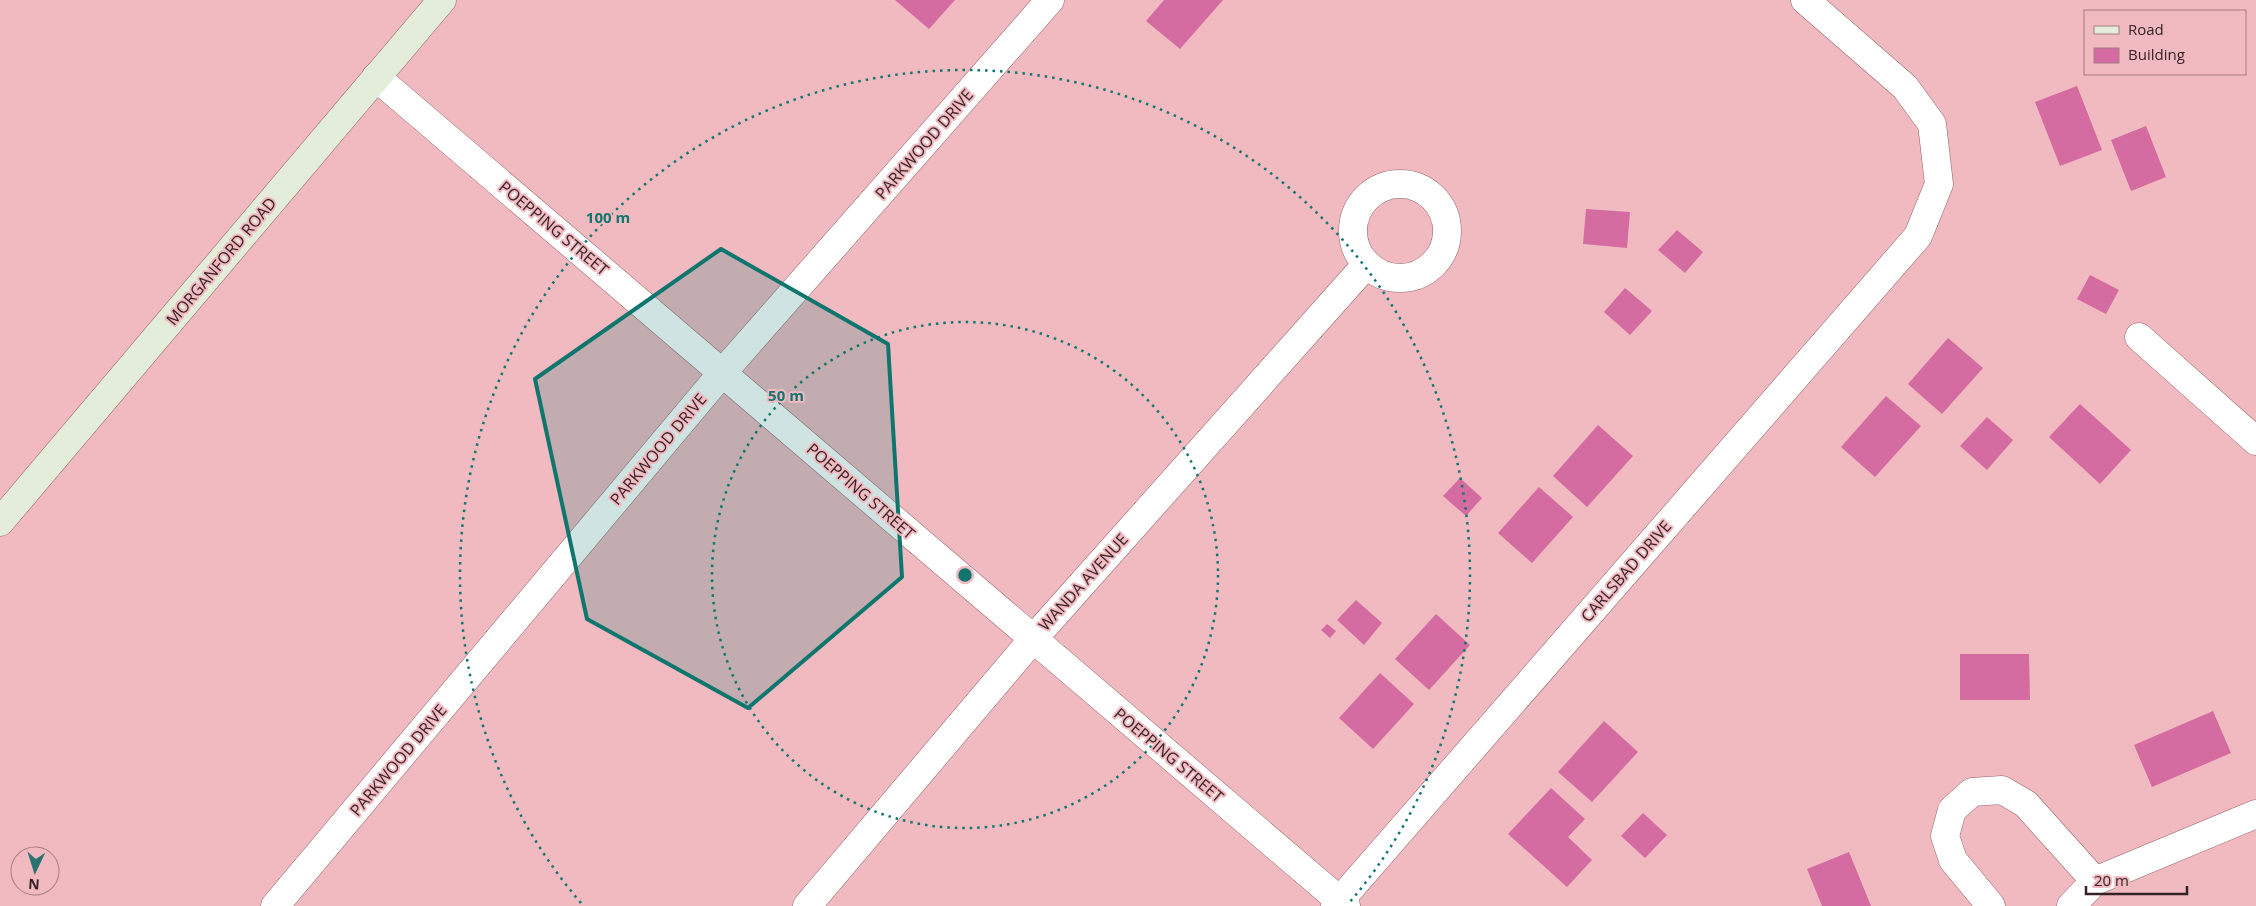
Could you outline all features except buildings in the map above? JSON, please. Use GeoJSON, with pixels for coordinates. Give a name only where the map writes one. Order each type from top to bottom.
{"type":"FeatureCollection","features":[{"type":"Feature","properties":{"kind":"main road","name":"MORGANFORD ROAD"},"geometry":{"type":"LineString","coordinates":[[0,522],[442,0]]}},
{"type":"Feature","properties":{"kind":"street","name":"PARKWOOD DRIVE"},"geometry":{"type":"LineString","coordinates":[[275,906],[723,372],[1050,0]]}},
{"type":"Feature","properties":{"kind":"street","name":"CARLSBAD DRIVE"},"geometry":{"type":"LineString","coordinates":[[1340,904],[1918,236],[1939,184],[1932,124],[1905,86],[1805,0]]}},
{"type":"Feature","properties":{"kind":"street","name":"POEPPING STREET"},"geometry":{"type":"LineString","coordinates":[[376,78],[723,372],[1340,904]]}},
{"type":"Feature","properties":{"kind":"street","name":"WANDA AVENUE"},"geometry":{"type":"LineString","coordinates":[[807,906],[1033,639],[1366,265]]}},
{"type":"Feature","properties":{"kind":"street"},"geometry":{"type":"LineString","coordinates":[[2139,337],[2256,441]]}},
{"type":"Feature","properties":{"kind":"street"},"geometry":{"type":"LineString","coordinates":[[1991,906],[1953,860],[1945,836],[1952,810],[1972,792],[2002,790],[2026,804],[2096,881]]}},
{"type":"Feature","properties":{"kind":"street"},"geometry":{"type":"LineString","coordinates":[[2071,906],[2096,881],[2256,814]]}},
{"type":"Feature","properties":{"kind":"highlighted area"},"geometry":{"type":"Polygon","coordinates":[[[721,249],[888,344],[902,577],[748,708],[587,619],[535,379],[721,249]]]}}]}
